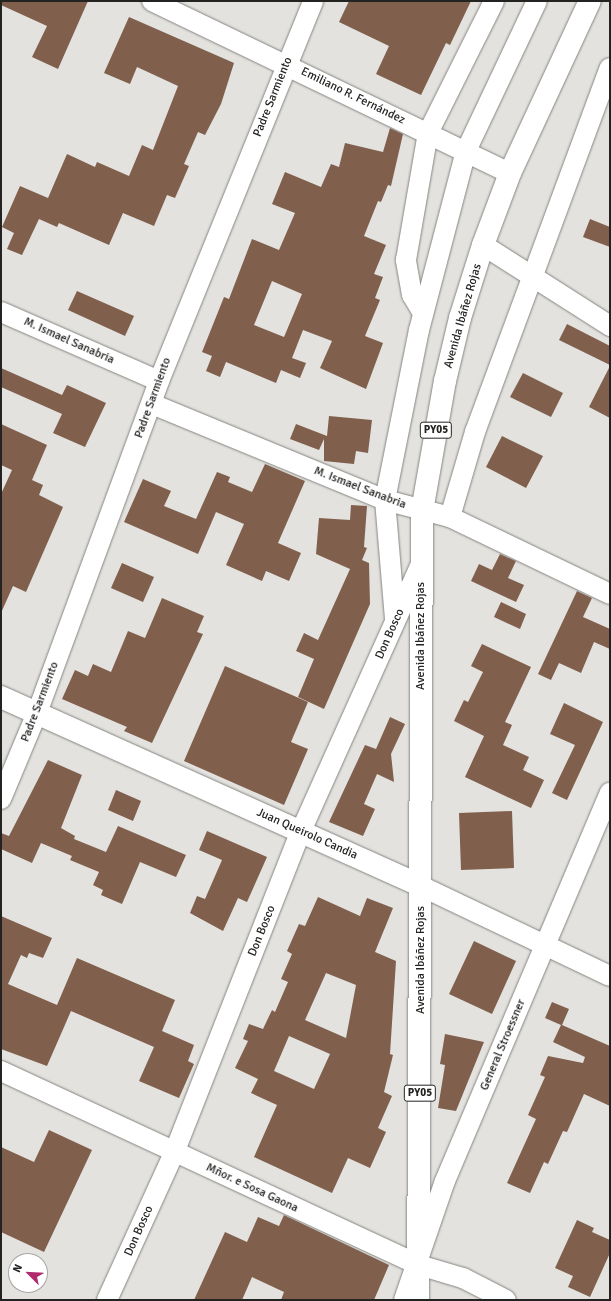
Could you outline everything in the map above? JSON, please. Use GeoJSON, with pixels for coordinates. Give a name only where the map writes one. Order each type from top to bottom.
{"type":"FeatureCollection","features":[{"type":"Feature","properties":{"kind":"main road","name":"Avenida Ibáñez Rojas"},"geometry":{"type":"LineString","coordinates":[[418,1300],[422,511],[445,381],[460,318],[483,245],[510,173],[590,1]]}},
{"type":"Feature","properties":{"kind":"main road","name":"Juan Queirolo Candia"},"geometry":{"type":"LineString","coordinates":[[1,697],[421,886]]}},
{"type":"Feature","properties":{"kind":"street","name":"Emiliano R. Fernández"},"geometry":{"type":"LineString","coordinates":[[152,1],[287,64],[510,173]]}},
{"type":"Feature","properties":{"kind":"street","name":"Padre Sarmiento"},"geometry":{"type":"LineString","coordinates":[[1,798],[37,713],[152,404],[158,381],[313,1]]}},
{"type":"Feature","properties":{"kind":"street"},"geometry":{"type":"LineString","coordinates":[[423,313],[412,295],[406,260],[428,133],[494,1]]}},
{"type":"Feature","properties":{"kind":"street"},"geometry":{"type":"LineString","coordinates":[[395,622],[385,500],[423,313],[466,151],[537,1]]}},
{"type":"Feature","properties":{"kind":"street"},"geometry":{"type":"LineString","coordinates":[[450,517],[475,432],[534,280],[610,68]]}},
{"type":"Feature","properties":{"kind":"street"},"geometry":{"type":"LineString","coordinates":[[483,245],[534,280],[610,326]]}},
{"type":"Feature","properties":{"kind":"street","name":"M. Ismael Sanabria"},"geometry":{"type":"LineString","coordinates":[[1,312],[158,381]]}},
{"type":"Feature","properties":{"kind":"street","name":"M. Ismael Sanabria"},"geometry":{"type":"LineString","coordinates":[[152,404],[385,500],[422,511],[450,517],[610,594]]}},
{"type":"Feature","properties":{"kind":"street","name":"Don Bosco"},"geometry":{"type":"LineString","coordinates":[[107,1300],[174,1153],[301,831],[421,564]]}},
{"type":"Feature","properties":{"kind":"street","name":"General Stroessner"},"geometry":{"type":"LineString","coordinates":[[404,1300],[418,1264],[445,1181],[610,793]]}},
{"type":"Feature","properties":{"kind":"street","name":"Juan Queirolo Candia"},"geometry":{"type":"LineString","coordinates":[[421,886],[610,976]]}},
{"type":"Feature","properties":{"kind":"street","name":"Mñor. e Sosa Gaona"},"geometry":{"type":"LineString","coordinates":[[1,1071],[174,1153],[418,1264],[463,1278],[506,1300]]}},
{"type":"Feature","properties":{"kind":"building"},"geometry":{"type":"Polygon","coordinates":[[[1,1],[88,1],[58,69],[32,57],[47,26],[1,5],[1,1]]]}},
{"type":"Feature","properties":{"kind":"building"},"geometry":{"type":"Polygon","coordinates":[[[349,1],[471,1],[450,45],[446,43],[421,95],[376,74],[389,46],[339,22],[349,1]]]}},
{"type":"Feature","properties":{"kind":"building"},"geometry":{"type":"Polygon","coordinates":[[[129,17],[234,63],[221,104],[205,135],[198,132],[184,164],[189,166],[175,198],[167,195],[154,226],[123,213],[109,245],[59,223],[57,227],[39,219],[22,255],[7,249],[14,233],[2,227],[20,186],[48,198],[67,154],[95,167],[97,162],[129,176],[142,145],[153,150],[178,86],[137,67],[130,84],[104,73],[129,17]]]}},
{"type":"Feature","properties":{"kind":"building"},"geometry":{"type":"Polygon","coordinates":[[[390,128],[403,134],[391,186],[388,185],[381,202],[378,201],[364,236],[386,245],[374,274],[383,277],[375,298],[380,300],[365,336],[383,343],[366,389],[320,368],[332,341],[303,330],[292,358],[306,363],[300,378],[281,370],[276,383],[226,362],[220,377],[206,371],[212,356],[202,352],[224,297],[229,299],[252,239],[279,250],[295,213],[272,204],[285,172],[321,187],[331,164],[339,167],[345,143],[383,152],[390,128]],[[272,281],[254,325],[284,337],[302,294],[272,281]]]}},
{"type":"Feature","properties":{"kind":"building"},"geometry":{"type":"Polygon","coordinates":[[[590,219],[610,227],[610,247],[583,237],[590,219]]]}},
{"type":"Feature","properties":{"kind":"building"},"geometry":{"type":"Polygon","coordinates":[[[77,291],[134,316],[125,336],[68,310],[77,291]]]}},
{"type":"Feature","properties":{"kind":"building"},"geometry":{"type":"Polygon","coordinates":[[[567,324],[610,346],[610,365],[559,340],[567,324]]]}},
{"type":"Feature","properties":{"kind":"building"},"geometry":{"type":"Polygon","coordinates":[[[610,366],[610,418],[589,407],[610,366]]]}},
{"type":"Feature","properties":{"kind":"building"},"geometry":{"type":"Polygon","coordinates":[[[1,368],[62,395],[67,385],[106,403],[85,447],[53,433],[62,414],[1,387],[1,368]]]}},
{"type":"Feature","properties":{"kind":"building"},"geometry":{"type":"Polygon","coordinates":[[[523,373],[563,393],[551,417],[510,397],[523,373]]]}},
{"type":"Feature","properties":{"kind":"building"},"geometry":{"type":"Polygon","coordinates":[[[329,416],[372,420],[368,453],[356,451],[354,464],[324,461],[324,439],[319,450],[290,439],[296,424],[327,436],[329,416]]]}},
{"type":"Feature","properties":{"kind":"building"},"geometry":{"type":"Polygon","coordinates":[[[1,424],[47,445],[32,480],[43,485],[39,495],[63,507],[26,592],[13,586],[1,613],[1,494],[12,470],[1,465],[1,424]]]}},
{"type":"Feature","properties":{"kind":"building"},"geometry":{"type":"Polygon","coordinates":[[[502,436],[543,456],[526,488],[486,467],[502,436]]]}},
{"type":"Feature","properties":{"kind":"building"},"geometry":{"type":"Polygon","coordinates":[[[265,464],[305,481],[278,543],[301,553],[289,581],[266,571],[262,581],[226,565],[244,524],[216,512],[198,554],[124,522],[143,479],[171,491],[164,506],[196,519],[217,472],[230,477],[228,482],[252,492],[265,464]]]}},
{"type":"Feature","properties":{"kind":"building"},"geometry":{"type":"Polygon","coordinates":[[[351,505],[367,506],[364,547],[367,548],[362,560],[369,563],[370,604],[324,709],[298,697],[314,659],[296,651],[304,633],[318,640],[350,569],[316,554],[319,518],[350,520],[351,505]]]}},
{"type":"Feature","properties":{"kind":"building"},"geometry":{"type":"Polygon","coordinates":[[[500,554],[516,561],[508,578],[524,585],[516,602],[471,581],[479,564],[492,570],[500,554]]]}},
{"type":"Feature","properties":{"kind":"building"},"geometry":{"type":"Polygon","coordinates":[[[122,563],[154,577],[143,602],[111,588],[122,563]]]}},
{"type":"Feature","properties":{"kind":"building"},"geometry":{"type":"Polygon","coordinates":[[[577,591],[592,598],[583,617],[610,629],[610,649],[594,642],[581,673],[559,663],[551,680],[538,674],[577,591]]]}},
{"type":"Feature","properties":{"kind":"building"},"geometry":{"type":"Polygon","coordinates":[[[162,598],[204,616],[197,632],[203,634],[152,743],[124,731],[127,727],[62,699],[75,670],[88,676],[93,664],[111,672],[128,631],[145,638],[162,598]]]}},
{"type":"Feature","properties":{"kind":"building"},"geometry":{"type":"Polygon","coordinates":[[[501,602],[526,614],[520,629],[494,617],[501,602]]]}},
{"type":"Feature","properties":{"kind":"building"},"geometry":{"type":"Polygon","coordinates":[[[482,644],[531,667],[505,722],[512,725],[503,745],[529,757],[523,770],[544,780],[531,808],[465,777],[484,736],[454,721],[464,700],[468,702],[483,672],[471,666],[482,644]]]}},
{"type":"Feature","properties":{"kind":"building"},"geometry":{"type":"Polygon","coordinates":[[[225,666],[308,702],[291,742],[308,749],[284,805],[184,761],[225,666]]]}},
{"type":"Feature","properties":{"kind":"building"},"geometry":{"type":"Polygon","coordinates":[[[564,703],[603,722],[567,800],[552,793],[575,745],[550,734],[564,703]]]}},
{"type":"Feature","properties":{"kind":"building"},"geometry":{"type":"Polygon","coordinates":[[[390,717],[405,724],[391,754],[394,782],[377,774],[364,804],[375,809],[363,836],[329,822],[365,745],[376,749],[390,717]]]}},
{"type":"Feature","properties":{"kind":"building"},"geometry":{"type":"Polygon","coordinates":[[[48,760],[82,775],[61,828],[75,836],[74,839],[106,852],[118,826],[186,855],[176,877],[140,862],[122,904],[101,895],[103,890],[93,885],[99,872],[70,860],[72,856],[41,843],[32,863],[1,849],[1,833],[9,836],[48,760]]]}},
{"type":"Feature","properties":{"kind":"building"},"geometry":{"type":"Polygon","coordinates":[[[116,790],[141,801],[133,821],[108,810],[116,790]]]}},
{"type":"Feature","properties":{"kind":"building"},"geometry":{"type":"Polygon","coordinates":[[[512,811],[514,868],[461,870],[459,813],[512,811]]]}},
{"type":"Feature","properties":{"kind":"building"},"geometry":{"type":"Polygon","coordinates":[[[207,831],[267,857],[247,902],[238,898],[223,931],[190,913],[197,896],[205,899],[222,860],[199,850],[207,831]]]}},
{"type":"Feature","properties":{"kind":"building"},"geometry":{"type":"Polygon","coordinates":[[[318,897],[360,916],[367,898],[393,908],[375,952],[396,961],[390,1054],[393,1055],[384,1092],[392,1096],[378,1128],[386,1132],[370,1168],[348,1158],[332,1193],[254,1157],[277,1105],[251,1093],[258,1079],[235,1068],[248,1041],[243,1039],[249,1024],[263,1029],[272,1010],[275,1012],[288,982],[281,979],[292,954],[287,951],[299,924],[305,926],[318,897]],[[326,973],[305,1020],[346,1038],[356,985],[326,973]],[[289,1036],[274,1071],[314,1089],[330,1054],[289,1036]]]}},
{"type":"Feature","properties":{"kind":"building"},"geometry":{"type":"Polygon","coordinates":[[[1,916],[52,938],[43,958],[29,953],[27,958],[21,955],[8,984],[57,1005],[77,958],[175,1000],[162,1031],[194,1045],[188,1061],[194,1064],[179,1098],[139,1081],[154,1047],[71,1011],[47,1066],[1,1049],[1,916]]]}},
{"type":"Feature","properties":{"kind":"building"},"geometry":{"type":"Polygon","coordinates":[[[474,941],[516,961],[492,1014],[449,994],[474,941]]]}},
{"type":"Feature","properties":{"kind":"building"},"geometry":{"type":"Polygon","coordinates":[[[552,1002],[569,1009],[562,1025],[610,1046],[610,1106],[584,1094],[567,1132],[563,1131],[548,1164],[544,1162],[530,1193],[507,1183],[536,1119],[528,1115],[545,1077],[540,1075],[548,1056],[583,1063],[585,1057],[553,1042],[561,1025],[545,1018],[552,1002]]]}},
{"type":"Feature","properties":{"kind":"building"},"geometry":{"type":"Polygon","coordinates":[[[445,1034],[484,1042],[456,1111],[438,1108],[445,1065],[440,1064],[445,1034]]]}},
{"type":"Feature","properties":{"kind":"building"},"geometry":{"type":"Polygon","coordinates":[[[49,1130],[92,1150],[44,1252],[1,1232],[1,1147],[34,1162],[49,1130]]]}},
{"type":"Feature","properties":{"kind":"building"},"geometry":{"type":"Polygon","coordinates":[[[284,1215],[389,1265],[374,1300],[281,1300],[284,1292],[252,1277],[242,1300],[194,1300],[225,1232],[247,1242],[258,1217],[279,1226],[284,1215]]]}},
{"type":"Feature","properties":{"kind":"building"},"geometry":{"type":"Polygon","coordinates":[[[577,1220],[594,1228],[592,1232],[610,1240],[610,1253],[590,1297],[568,1287],[573,1276],[555,1268],[577,1220]]]}}]}
